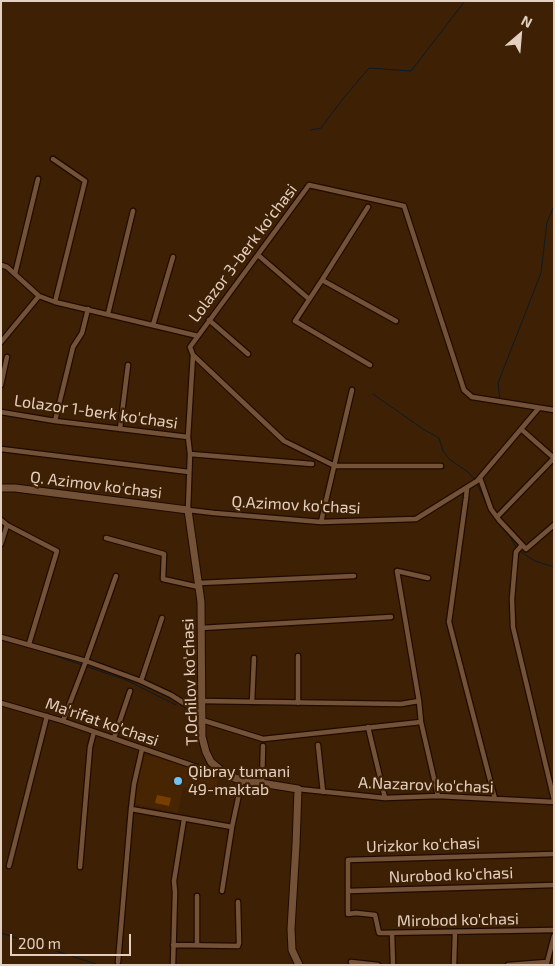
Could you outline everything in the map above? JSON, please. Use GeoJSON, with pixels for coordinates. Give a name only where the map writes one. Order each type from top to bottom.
{"type":"FeatureCollection","features":[{"type":"Feature","properties":{"kind":"main road","name":"Q. Azimov ko'chasi"},"geometry":{"type":"LineString","coordinates":[[1,488],[16,488],[188,510]]}},
{"type":"Feature","properties":{"kind":"main road","name":"T.Ochilov ko'chasi"},"geometry":{"type":"LineString","coordinates":[[188,510],[201,602],[202,737],[206,752],[211,762],[231,777],[298,790]]}},
{"type":"Feature","properties":{"kind":"main road"},"geometry":{"type":"LineString","coordinates":[[298,790],[290,929],[292,950],[299,965]]}},
{"type":"Feature","properties":{"kind":"street"},"geometry":{"type":"LineString","coordinates":[[53,159],[85,181],[55,302]]}},
{"type":"Feature","properties":{"kind":"street"},"geometry":{"type":"LineString","coordinates":[[15,274],[38,179]]}},
{"type":"Feature","properties":{"kind":"street","name":"Lolazor 3-berk ko'chasi"},"geometry":{"type":"LineString","coordinates":[[198,336],[310,185],[404,206],[464,390],[472,397],[538,408]]}},
{"type":"Feature","properties":{"kind":"street"},"geometry":{"type":"LineString","coordinates":[[368,206],[295,321],[370,365]]}},
{"type":"Feature","properties":{"kind":"street"},"geometry":{"type":"LineString","coordinates":[[108,314],[133,211]]}},
{"type":"Feature","properties":{"kind":"street"},"geometry":{"type":"LineString","coordinates":[[258,255],[309,299]]}},
{"type":"Feature","properties":{"kind":"street"},"geometry":{"type":"LineString","coordinates":[[153,325],[172,257]]}},
{"type":"Feature","properties":{"kind":"street"},"geometry":{"type":"LineString","coordinates":[[1,265],[7,267],[39,296],[55,302],[198,336],[190,347],[193,355],[188,437],[190,454],[188,510]]}},
{"type":"Feature","properties":{"kind":"street"},"geometry":{"type":"LineString","coordinates":[[322,280],[396,321]]}},
{"type":"Feature","properties":{"kind":"street"},"geometry":{"type":"LineString","coordinates":[[1,342],[39,296]]}},
{"type":"Feature","properties":{"kind":"street"},"geometry":{"type":"LineString","coordinates":[[55,421],[73,347],[82,333],[88,309]]}},
{"type":"Feature","properties":{"kind":"street"},"geometry":{"type":"LineString","coordinates":[[210,320],[248,354]]}},
{"type":"Feature","properties":{"kind":"street"},"geometry":{"type":"LineString","coordinates":[[193,355],[284,441],[335,466],[441,466]]}},
{"type":"Feature","properties":{"kind":"street"},"geometry":{"type":"LineString","coordinates":[[1,385],[7,357]]}},
{"type":"Feature","properties":{"kind":"street"},"geometry":{"type":"LineString","coordinates":[[120,429],[128,365]]}},
{"type":"Feature","properties":{"kind":"street"},"geometry":{"type":"LineString","coordinates":[[321,522],[352,390]]}},
{"type":"Feature","properties":{"kind":"street"},"geometry":{"type":"LineString","coordinates":[[538,408],[554,410]]}},
{"type":"Feature","properties":{"kind":"street","name":"Q.Azimov ko'chasi"},"geometry":{"type":"LineString","coordinates":[[188,510],[321,522],[416,519],[477,481],[538,408]]}},
{"type":"Feature","properties":{"kind":"street","name":"Lolazor 1-berk ko'chasi"},"geometry":{"type":"LineString","coordinates":[[1,412],[55,421],[188,437]]}},
{"type":"Feature","properties":{"kind":"street"},"geometry":{"type":"LineString","coordinates":[[497,517],[554,458],[521,429]]}},
{"type":"Feature","properties":{"kind":"street"},"geometry":{"type":"LineString","coordinates":[[1,449],[189,472]]}},
{"type":"Feature","properties":{"kind":"street"},"geometry":{"type":"LineString","coordinates":[[190,454],[312,464]]}},
{"type":"Feature","properties":{"kind":"street"},"geometry":{"type":"LineString","coordinates":[[480,478],[491,509],[526,549],[554,526]]}},
{"type":"Feature","properties":{"kind":"street"},"geometry":{"type":"LineString","coordinates":[[467,488],[449,622],[495,799]]}},
{"type":"Feature","properties":{"kind":"street"},"geometry":{"type":"LineString","coordinates":[[1,520],[57,551],[29,644]]}},
{"type":"Feature","properties":{"kind":"street"},"geometry":{"type":"LineString","coordinates":[[1,544],[7,525]]}},
{"type":"Feature","properties":{"kind":"street"},"geometry":{"type":"LineString","coordinates":[[106,538],[164,554],[163,579],[199,585],[354,576]]}},
{"type":"Feature","properties":{"kind":"street"},"geometry":{"type":"LineString","coordinates":[[522,545],[516,552],[512,599],[513,627],[554,801]]}},
{"type":"Feature","properties":{"kind":"street"},"geometry":{"type":"LineString","coordinates":[[428,578],[397,571],[419,701],[420,722],[438,796]]}},
{"type":"Feature","properties":{"kind":"street"},"geometry":{"type":"LineString","coordinates":[[64,721],[116,576]]}},
{"type":"Feature","properties":{"kind":"street"},"geometry":{"type":"LineString","coordinates":[[201,628],[391,617]]}},
{"type":"Feature","properties":{"kind":"street"},"geometry":{"type":"LineString","coordinates":[[141,681],[162,618]]}},
{"type":"Feature","properties":{"kind":"street"},"geometry":{"type":"LineString","coordinates":[[1,637],[86,661],[141,681],[171,696],[202,717],[263,738],[420,722]]}},
{"type":"Feature","properties":{"kind":"street"},"geometry":{"type":"LineString","coordinates":[[298,656],[298,703]]}},
{"type":"Feature","properties":{"kind":"street"},"geometry":{"type":"LineString","coordinates":[[252,702],[254,658]]}},
{"type":"Feature","properties":{"kind":"street"},"geometry":{"type":"LineString","coordinates":[[114,738],[130,691]]}},
{"type":"Feature","properties":{"kind":"street"},"geometry":{"type":"LineString","coordinates":[[202,701],[401,704],[419,701]]}},
{"type":"Feature","properties":{"kind":"street","name":"Ma'rifat ko'chasi"},"geometry":{"type":"LineString","coordinates":[[1,703],[64,721],[217,774],[223,772]]}},
{"type":"Feature","properties":{"kind":"street"},"geometry":{"type":"LineString","coordinates":[[9,866],[47,716]]}},
{"type":"Feature","properties":{"kind":"street"},"geometry":{"type":"LineString","coordinates":[[368,727],[385,798]]}},
{"type":"Feature","properties":{"kind":"street"},"geometry":{"type":"LineString","coordinates":[[80,867],[90,747],[94,732]]}},
{"type":"Feature","properties":{"kind":"street"},"geometry":{"type":"LineString","coordinates":[[318,745],[323,792]]}},
{"type":"Feature","properties":{"kind":"street"},"geometry":{"type":"LineString","coordinates":[[262,784],[263,746]]}},
{"type":"Feature","properties":{"kind":"street"},"geometry":{"type":"LineString","coordinates":[[118,962],[131,809],[142,748]]}},
{"type":"Feature","properties":{"kind":"street"},"geometry":{"type":"LineString","coordinates":[[222,891],[232,827],[242,780]]}},
{"type":"Feature","properties":{"kind":"street","name":"A.Nazarov ko'chasi"},"geometry":{"type":"LineString","coordinates":[[298,790],[385,798],[438,796],[554,801]]}},
{"type":"Feature","properties":{"kind":"street"},"geometry":{"type":"LineString","coordinates":[[131,809],[232,827]]}},
{"type":"Feature","properties":{"kind":"street"},"geometry":{"type":"LineString","coordinates":[[173,965],[174,881],[184,818]]}},
{"type":"Feature","properties":{"kind":"street","name":"Urizkor ko'chasi"},"geometry":{"type":"LineString","coordinates":[[348,914],[348,860],[554,854]]}},
{"type":"Feature","properties":{"kind":"street","name":"Nurobod ko'chasi"},"geometry":{"type":"LineString","coordinates":[[348,891],[554,885]]}},
{"type":"Feature","properties":{"kind":"street"},"geometry":{"type":"LineString","coordinates":[[197,896],[197,945]]}},
{"type":"Feature","properties":{"kind":"street"},"geometry":{"type":"LineString","coordinates":[[172,945],[238,946],[238,902]]}},
{"type":"Feature","properties":{"kind":"street","name":"Mirobod ko'chasi"},"geometry":{"type":"LineString","coordinates":[[348,914],[375,915],[379,933],[554,930]]}},
{"type":"Feature","properties":{"kind":"street"},"geometry":{"type":"LineString","coordinates":[[454,965],[455,932]]}},
{"type":"Feature","properties":{"kind":"street"},"geometry":{"type":"LineString","coordinates":[[392,933],[393,965]]}},
{"type":"Feature","properties":{"kind":"street"},"geometry":{"type":"LineString","coordinates":[[508,965],[547,963],[554,936]]}},
{"type":"Feature","properties":{"kind":"street"},"geometry":{"type":"LineString","coordinates":[[351,962],[374,963],[378,965]]}},
{"type":"Feature","properties":{"kind":"shaded area","name":"Qibray tumani 49-maktab"},"geometry":{"type":"Polygon","coordinates":[[[145,754],[219,776],[216,790],[183,787],[178,813],[134,804],[140,766],[145,754]]]}},
{"type":"Feature","properties":{"kind":"shaded area"},"geometry":{"type":"Polygon","coordinates":[[[157,795],[171,798],[169,806],[155,803],[157,795]]]}},
{"type":"Feature","properties":{"kind":"waterway"},"geometry":{"type":"LineString","coordinates":[[311,130],[321,128],[369,68],[411,71],[465,1]]}},
{"type":"Feature","properties":{"kind":"waterway"},"geometry":{"type":"LineString","coordinates":[[500,399],[498,383],[541,273],[547,222],[554,206]]}},
{"type":"Feature","properties":{"kind":"waterway"},"geometry":{"type":"LineString","coordinates":[[373,394],[439,438],[443,451],[449,459],[468,472],[474,479]]}},
{"type":"Feature","properties":{"kind":"waterway"},"geometry":{"type":"LineString","coordinates":[[477,484],[487,505]]}},
{"type":"Feature","properties":{"kind":"waterway"},"geometry":{"type":"LineString","coordinates":[[506,530],[516,547]]}},
{"type":"Feature","properties":{"kind":"waterway"},"geometry":{"type":"LineString","coordinates":[[521,552],[535,561],[554,567]]}},
{"type":"Feature","properties":{"kind":"waterway"},"geometry":{"type":"LineString","coordinates":[[39,650],[82,665]]}},
{"type":"Feature","properties":{"kind":"waterway"},"geometry":{"type":"LineString","coordinates":[[85,666],[126,680],[176,705]]}},
{"type":"Feature","properties":{"kind":"waterway"},"geometry":{"type":"LineString","coordinates":[[1,933],[99,965]]}},
{"type":"Feature","properties":{"kind":"place","name":"Qibray tumani 49-maktab"},"geometry":{"type":"Point","coordinates":[178,781]}}]}
